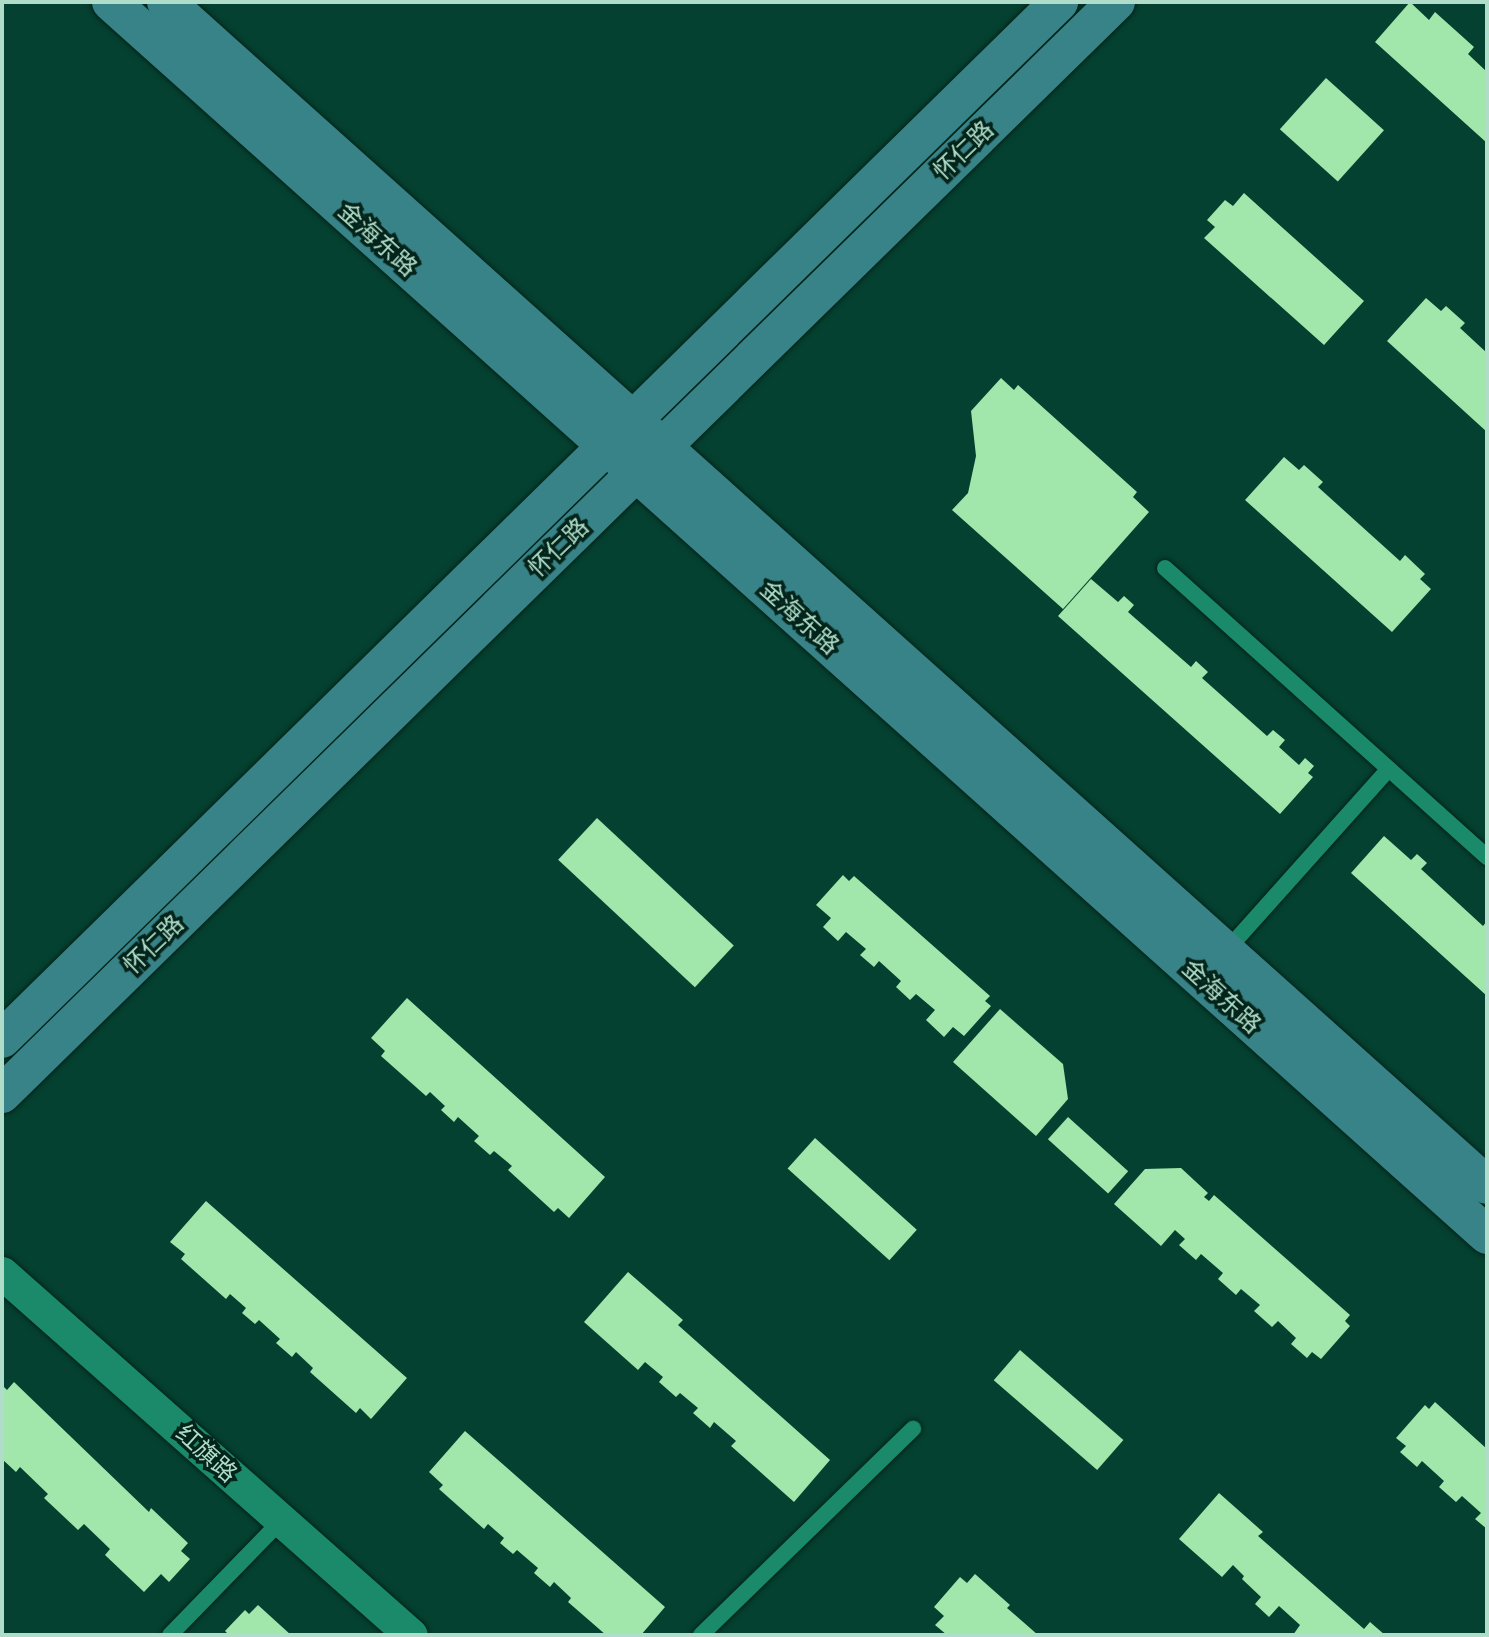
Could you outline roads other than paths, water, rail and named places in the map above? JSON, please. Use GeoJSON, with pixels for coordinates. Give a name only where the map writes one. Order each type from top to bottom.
{"type":"FeatureCollection","features":[{"type":"Feature","properties":{"kind":"main road","name":"金海东路"},"geometry":{"type":"LineString","coordinates":[[111,2],[620,433],[1487,1235]]}},
{"type":"Feature","properties":{"kind":"main road","name":"金海东路"},"geometry":{"type":"LineString","coordinates":[[166,2],[620,433]]}},
{"type":"Feature","properties":{"kind":"main road","name":"怀仁路"},"geometry":{"type":"LineString","coordinates":[[2,1039],[1059,2]]}},
{"type":"Feature","properties":{"kind":"main road","name":"怀仁路"},"geometry":{"type":"LineString","coordinates":[[2,1094],[1116,2]]}},
{"type":"Feature","properties":{"kind":"main road","name":"金海东路"},"geometry":{"type":"LineString","coordinates":[[649,459],[1226,951],[1487,1185]]}},
{"type":"Feature","properties":{"kind":"street","name":"红旗路"},"geometry":{"type":"LineString","coordinates":[[2,1273],[411,1635]]}},
{"type":"Feature","properties":{"kind":"lane"},"geometry":{"type":"LineString","coordinates":[[1165,568],[1487,857]]}},
{"type":"Feature","properties":{"kind":"lane"},"geometry":{"type":"LineString","coordinates":[[1226,951],[1389,769]]}},
{"type":"Feature","properties":{"kind":"lane"},"geometry":{"type":"LineString","coordinates":[[701,1635],[913,1429]]}},
{"type":"Feature","properties":{"kind":"lane"},"geometry":{"type":"LineString","coordinates":[[170,1635],[281,1521]]}}]}
